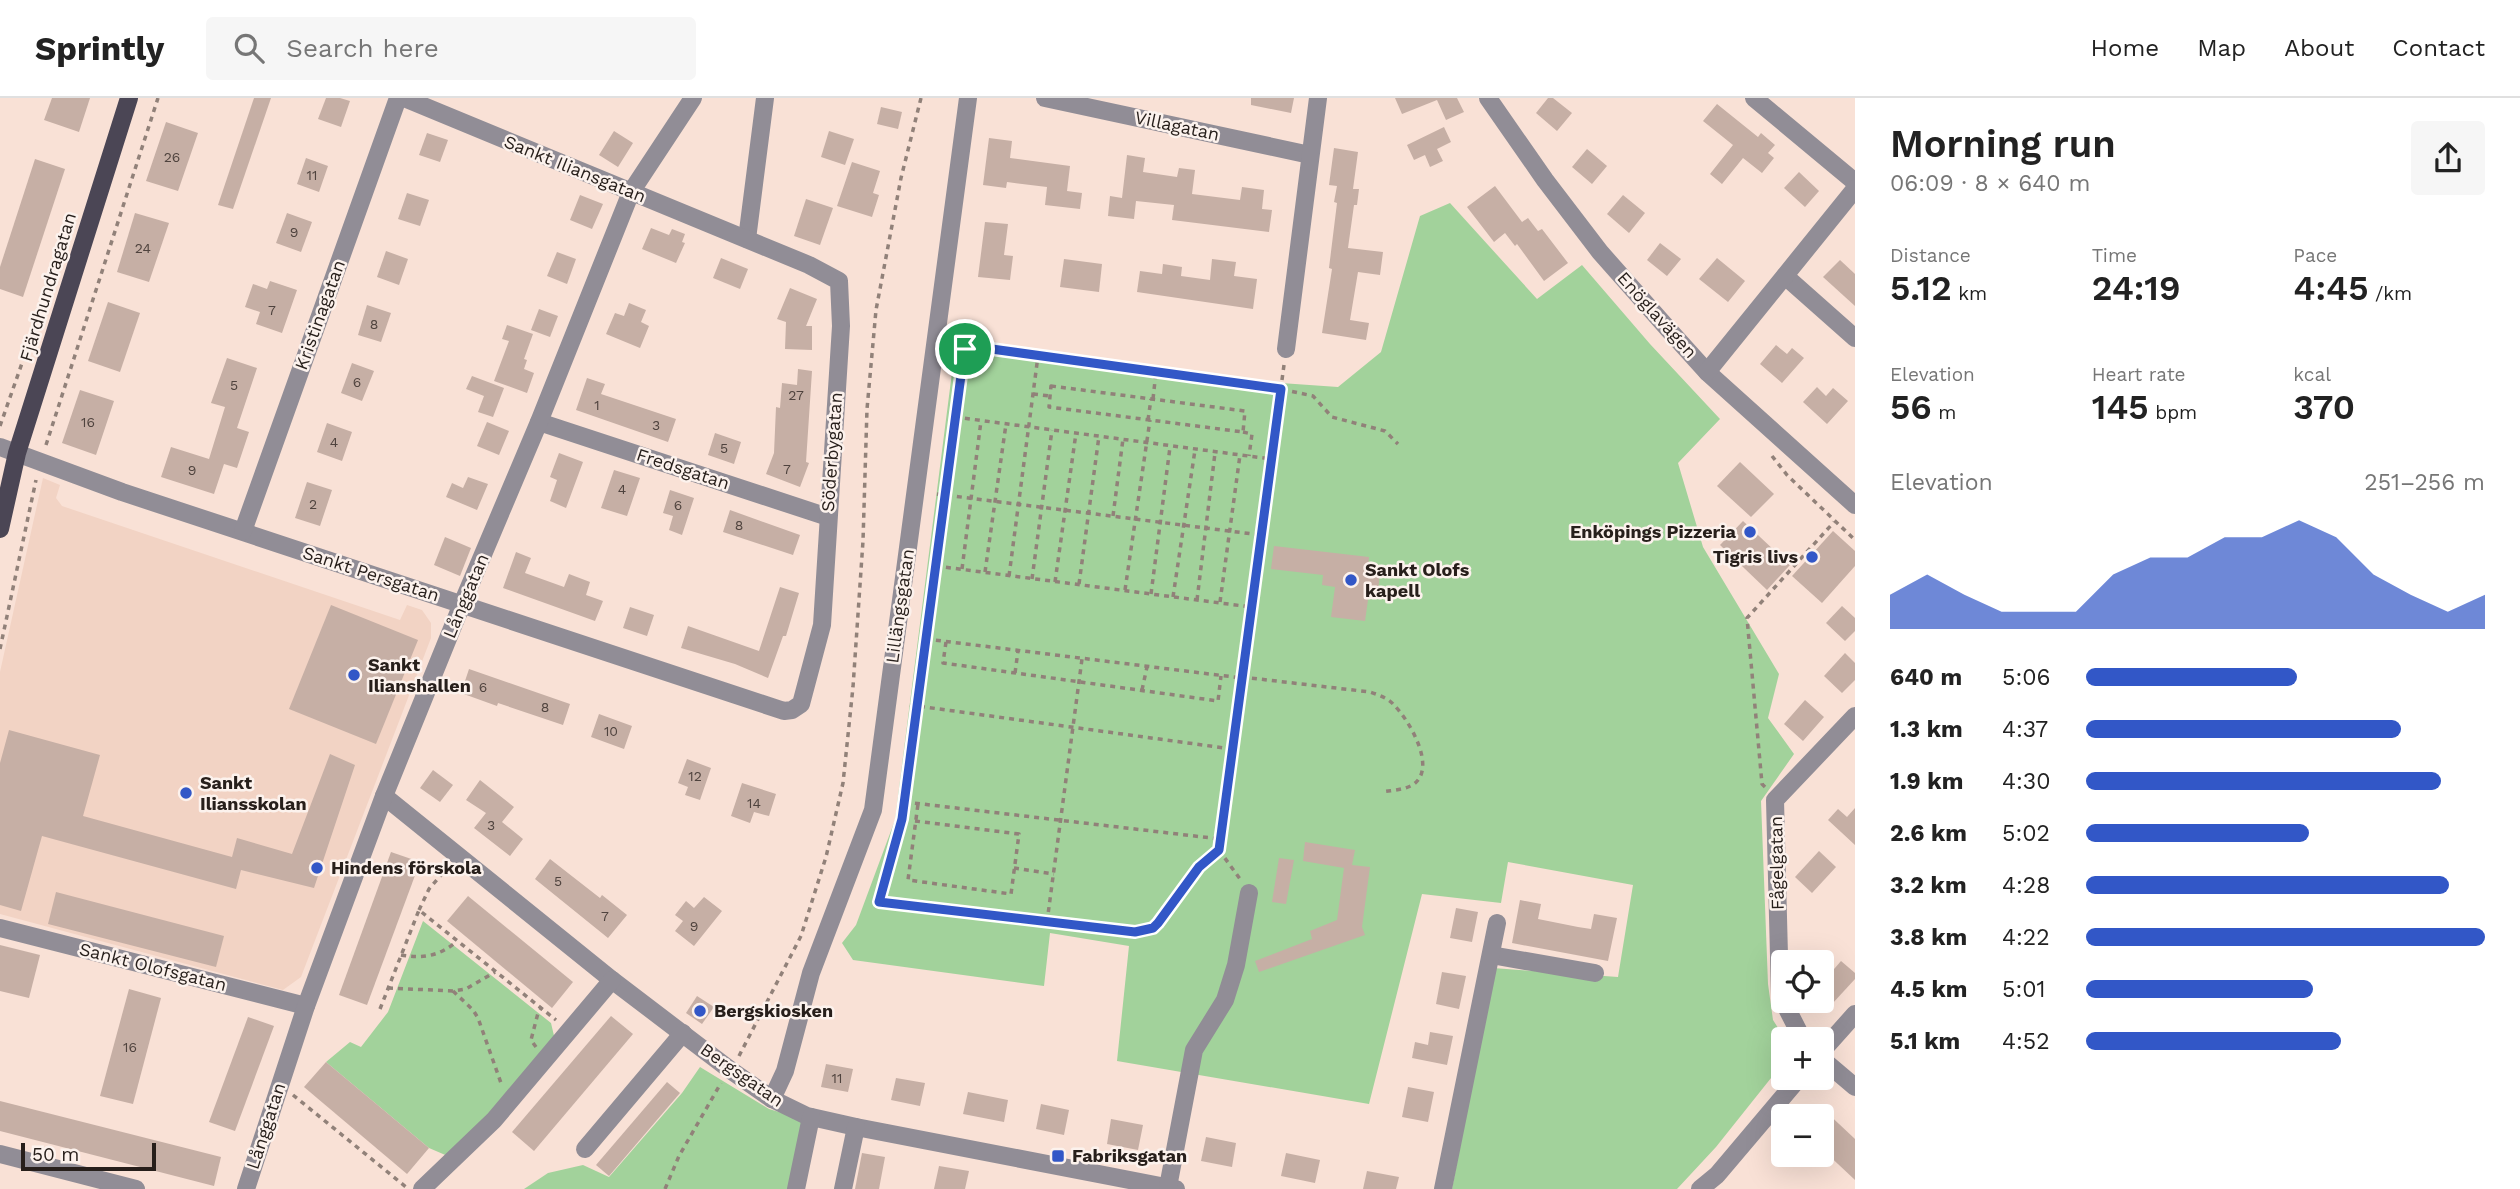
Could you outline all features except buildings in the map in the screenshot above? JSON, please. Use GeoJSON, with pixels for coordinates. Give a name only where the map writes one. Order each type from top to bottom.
{"type":"FeatureCollection","features":[{"type":"Feature","properties":{"kind":"main road","name":"Fjärdhundragatan"},"geometry":{"type":"LineString","coordinates":[[0,530],[9,450],[130,98]]}},
{"type":"Feature","properties":{"kind":"street","name":"Kristinagatan"},"geometry":{"type":"LineString","coordinates":[[243,531],[398,98]]}},
{"type":"Feature","properties":{"kind":"street","name":"Sankt Iliansgatan"},"geometry":{"type":"LineString","coordinates":[[404,98],[747,239]]}},
{"type":"Feature","properties":{"kind":"street","name":"Långgatan"},"geometry":{"type":"LineString","coordinates":[[246,1189],[306,1006],[384,796],[462,604],[539,422],[631,192],[693,98]]}},
{"type":"Feature","properties":{"kind":"street"},"geometry":{"type":"LineString","coordinates":[[747,239],[765,98]]}},
{"type":"Feature","properties":{"kind":"street","name":"Lillängsgatan"},"geometry":{"type":"LineString","coordinates":[[772,1099],[785,1071],[811,973],[873,810],[968,98]]}},
{"type":"Feature","properties":{"kind":"street","name":"Villagatan"},"geometry":{"type":"LineString","coordinates":[[1045,98],[1310,155]]}},
{"type":"Feature","properties":{"kind":"street"},"geometry":{"type":"LineString","coordinates":[[1286,349],[1318,98]]}},
{"type":"Feature","properties":{"kind":"street","name":"Enöglavägen"},"geometry":{"type":"LineString","coordinates":[[1488,98],[1545,180],[1600,252],[1707,372],[1855,505]]}},
{"type":"Feature","properties":{"kind":"street"},"geometry":{"type":"LineString","coordinates":[[1754,98],[1855,182]]}},
{"type":"Feature","properties":{"kind":"street"},"geometry":{"type":"LineString","coordinates":[[1707,372],[1855,189]]}},
{"type":"Feature","properties":{"kind":"street","name":"Söderbygatan"},"geometry":{"type":"LineString","coordinates":[[747,239],[835,276],[839,281],[841,326],[822,625],[804,698],[793,710],[784,711]]}},
{"type":"Feature","properties":{"kind":"street"},"geometry":{"type":"LineString","coordinates":[[1785,276],[1855,338]]}},
{"type":"Feature","properties":{"kind":"street","name":"Fredsgatan"},"geometry":{"type":"LineString","coordinates":[[539,422],[828,517]]}},
{"type":"Feature","properties":{"kind":"street","name":"Sankt Persgatan"},"geometry":{"type":"LineString","coordinates":[[9,450],[784,711]]}},
{"type":"Feature","properties":{"kind":"street","name":"Fågelgatan"},"geometry":{"type":"LineString","coordinates":[[1796,1027],[1780,995],[1775,800],[1855,716]]}},
{"type":"Feature","properties":{"kind":"street","name":"Bergsgatan"},"geometry":{"type":"LineString","coordinates":[[384,796],[612,980],[772,1099],[811,1117],[1172,1188]]}},
{"type":"Feature","properties":{"kind":"street"},"geometry":{"type":"LineString","coordinates":[[1172,1188],[1194,1050],[1226,1000],[1236,965],[1249,893]]}},
{"type":"Feature","properties":{"kind":"street"},"geometry":{"type":"LineString","coordinates":[[1443,1189],[1497,923]]}},
{"type":"Feature","properties":{"kind":"street","name":"Sankt Olofsgatan"},"geometry":{"type":"LineString","coordinates":[[0,928],[306,1006]]}},
{"type":"Feature","properties":{"kind":"street"},"geometry":{"type":"LineString","coordinates":[[1491,955],[1594,972]]}},
{"type":"Feature","properties":{"kind":"street"},"geometry":{"type":"LineString","coordinates":[[422,1189],[494,1119],[612,980]]}},
{"type":"Feature","properties":{"kind":"street"},"geometry":{"type":"LineString","coordinates":[[1834,1038],[1855,1014]]}},
{"type":"Feature","properties":{"kind":"street"},"geometry":{"type":"LineString","coordinates":[[585,1149],[683,1033]]}},
{"type":"Feature","properties":{"kind":"street"},"geometry":{"type":"LineString","coordinates":[[1834,1069],[1855,1087]]}},
{"type":"Feature","properties":{"kind":"street"},"geometry":{"type":"LineString","coordinates":[[1700,1189],[1717,1175],[1789,1090]]}},
{"type":"Feature","properties":{"kind":"street"},"geometry":{"type":"LineString","coordinates":[[796,1189],[811,1117]]}},
{"type":"Feature","properties":{"kind":"street"},"geometry":{"type":"LineString","coordinates":[[843,1189],[856,1127]]}},
{"type":"Feature","properties":{"kind":"street"},"geometry":{"type":"LineString","coordinates":[[0,1154],[136,1189]]}},
{"type":"Feature","properties":{"kind":"path"},"geometry":{"type":"LineString","coordinates":[[0,649],[40,462],[158,98]]}},
{"type":"Feature","properties":{"kind":"path"},"geometry":{"type":"LineString","coordinates":[[1219,850],[1199,867],[1153,928],[1135,932],[879,902],[905,802],[964,353],[967,347],[1281,389],[1312,396],[1332,417],[1385,431],[1398,444]]}},
{"type":"Feature","properties":{"kind":"path"},"geometry":{"type":"LineString","coordinates":[[1249,893],[1219,850],[1286,349]]}},
{"type":"Feature","properties":{"kind":"path"},"geometry":{"type":"LineString","coordinates":[[1009,576],[1038,356]]}},
{"type":"Feature","properties":{"kind":"path"},"geometry":{"type":"LineString","coordinates":[[1125,590],[1156,372]]}},
{"type":"Feature","properties":{"kind":"path"},"geometry":{"type":"LineString","coordinates":[[1242,432],[1245,411],[1051,386],[1049,407],[1252,434],[1249,456]]}},
{"type":"Feature","properties":{"kind":"path"},"geometry":{"type":"LineString","coordinates":[[1033,394],[1050,396]]}},
{"type":"Feature","properties":{"kind":"path"},"geometry":{"type":"LineString","coordinates":[[955,417],[1271,459]]}},
{"type":"Feature","properties":{"kind":"path"},"geometry":{"type":"LineString","coordinates":[[962,569],[981,421]]}},
{"type":"Feature","properties":{"kind":"path"},"geometry":{"type":"LineString","coordinates":[[985,572],[1006,424]]}},
{"type":"Feature","properties":{"kind":"path"},"geometry":{"type":"LineString","coordinates":[[1032,579],[1052,430]]}},
{"type":"Feature","properties":{"kind":"path"},"geometry":{"type":"LineString","coordinates":[[1055,582],[1076,433]]}},
{"type":"Feature","properties":{"kind":"path"},"geometry":{"type":"LineString","coordinates":[[1079,584],[1099,436]]}},
{"type":"Feature","properties":{"kind":"path"},"geometry":{"type":"LineString","coordinates":[[1113,516],[1123,439]]}},
{"type":"Feature","properties":{"kind":"path"},"geometry":{"type":"LineString","coordinates":[[1151,594],[1170,446]]}},
{"type":"Feature","properties":{"kind":"path"},"geometry":{"type":"LineString","coordinates":[[1173,597],[1195,449]]}},
{"type":"Feature","properties":{"kind":"path"},"geometry":{"type":"LineString","coordinates":[[1197,600],[1215,452]]}},
{"type":"Feature","properties":{"kind":"path"},"geometry":{"type":"LineString","coordinates":[[1220,603],[1240,455]]}},
{"type":"Feature","properties":{"kind":"path"},"geometry":{"type":"LineString","coordinates":[[1772,455],[1787,475],[1855,540]]}},
{"type":"Feature","properties":{"kind":"path"},"geometry":{"type":"LineString","coordinates":[[937,494],[1261,536]]}},
{"type":"Feature","properties":{"kind":"path"},"geometry":{"type":"LineString","coordinates":[[1775,800],[1762,784],[1748,618],[1834,521]]}},
{"type":"Feature","properties":{"kind":"path"},"geometry":{"type":"LineString","coordinates":[[936,566],[1251,607]]}},
{"type":"Feature","properties":{"kind":"path"},"geometry":{"type":"LineString","coordinates":[[926,639],[1370,692],[1385,697],[1408,723],[1420,747],[1422,772],[1417,782],[1406,788],[1382,792]]}},
{"type":"Feature","properties":{"kind":"path"},"geometry":{"type":"LineString","coordinates":[[946,642],[943,663],[1218,701],[1221,676]]}},
{"type":"Feature","properties":{"kind":"path"},"geometry":{"type":"LineString","coordinates":[[1015,673],[1018,650]]}},
{"type":"Feature","properties":{"kind":"path"},"geometry":{"type":"LineString","coordinates":[[1047,922],[1082,659]]}},
{"type":"Feature","properties":{"kind":"path"},"geometry":{"type":"LineString","coordinates":[[1143,690],[1147,667]]}},
{"type":"Feature","properties":{"kind":"path"},"geometry":{"type":"LineString","coordinates":[[910,705],[1232,749]]}},
{"type":"Feature","properties":{"kind":"path"},"geometry":{"type":"LineString","coordinates":[[905,802],[1220,839]]}},
{"type":"Feature","properties":{"kind":"path"},"geometry":{"type":"LineString","coordinates":[[915,821],[1019,834],[1011,894],[908,880],[915,821],[918,804]]}},
{"type":"Feature","properties":{"kind":"path"},"geometry":{"type":"LineString","coordinates":[[380,1009],[429,889],[457,855]]}},
{"type":"Feature","properties":{"kind":"path"},"geometry":{"type":"LineString","coordinates":[[1014,868],[1054,874]]}},
{"type":"Feature","properties":{"kind":"path"},"geometry":{"type":"LineString","coordinates":[[419,910],[569,1030]]}},
{"type":"Feature","properties":{"kind":"path"},"geometry":{"type":"LineString","coordinates":[[401,954],[418,958],[433,956],[457,941]]}},
{"type":"Feature","properties":{"kind":"path"},"geometry":{"type":"LineString","coordinates":[[388,988],[453,991],[466,989],[495,972]]}},
{"type":"Feature","properties":{"kind":"path"},"geometry":{"type":"LineString","coordinates":[[453,991],[478,1018],[508,1102]]}},
{"type":"Feature","properties":{"kind":"path"},"geometry":{"type":"LineString","coordinates":[[542,1007],[531,1040],[545,1060]]}},
{"type":"Feature","properties":{"kind":"path"},"geometry":{"type":"LineString","coordinates":[[280,1085],[408,1189]]}},
{"type":"Feature","properties":{"kind":"shaded area","name":"Sankt Iliansskolan"},"geometry":{"type":"Polygon","coordinates":[[[43,478],[60,485],[56,498],[62,506],[400,620],[407,605],[422,610],[431,623],[431,638],[301,977],[283,990],[0,914],[0,672],[43,478]]]}},
{"type":"Feature","properties":{"kind":"green space"},"geometry":{"type":"Polygon","coordinates":[[[1450,203],[1537,299],[1582,265],[1720,419],[1678,463],[1703,547],[1779,674],[1768,718],[1794,754],[1761,801],[1768,984],[1771,1013],[1777,1027],[1771,1027],[1771,1078],[1716,1147],[1677,1189],[1452,1189],[1493,968],[1618,977],[1633,885],[1508,862],[1501,903],[1422,894],[1369,1104],[1117,1061],[1129,946],[1050,933],[1044,986],[853,960],[842,943],[856,925],[895,820],[956,341],[1268,382],[1338,387],[1381,352],[1420,216],[1450,203]]]}},
{"type":"Feature","properties":{"kind":"green space"},"geometry":{"type":"Polygon","coordinates":[[[423,921],[551,1023],[555,1040],[450,1157],[429,1148],[326,1062],[350,1042],[361,1047],[388,1012],[423,921]]]}},
{"type":"Feature","properties":{"kind":"green space"},"geometry":{"type":"Polygon","coordinates":[[[700,1067],[769,1109],[809,1121],[788,1189],[524,1189],[548,1173],[583,1165],[609,1177],[682,1093],[700,1067]]]}},
{"type":"Feature","properties":{"kind":"place","name":"Enköpings Pizzeria"},"geometry":{"type":"Point","coordinates":[1750,532]}},
{"type":"Feature","properties":{"kind":"place","name":"Tigris livs"},"geometry":{"type":"Point","coordinates":[1812,557]}},
{"type":"Feature","properties":{"kind":"place","name":"Sankt Olofs kapell"},"geometry":{"type":"Point","coordinates":[1351,580]}},
{"type":"Feature","properties":{"kind":"place","name":"Sankt Ilianshallen"},"geometry":{"type":"Point","coordinates":[354,675]}},
{"type":"Feature","properties":{"kind":"place","name":"Sankt Iliansskolan"},"geometry":{"type":"Point","coordinates":[186,793]}},
{"type":"Feature","properties":{"kind":"place","name":"Hindens förskola"},"geometry":{"type":"Point","coordinates":[317,868]}},
{"type":"Feature","properties":{"kind":"place","name":"Bergskiosken"},"geometry":{"type":"Point","coordinates":[700,1011]}},
{"type":"Feature","properties":{"kind":"place","name":"Fabriksgatan"},"geometry":{"type":"Point","coordinates":[1058,1156]}},
{"type":"Feature","properties":{"kind":"route"},"geometry":{"type":"LineString","coordinates":[[970,346],[1281,389],[1219,850],[1199,867],[1158,923],[1144,931],[879,902],[902,819],[965,349],[970,346]]}}]}
